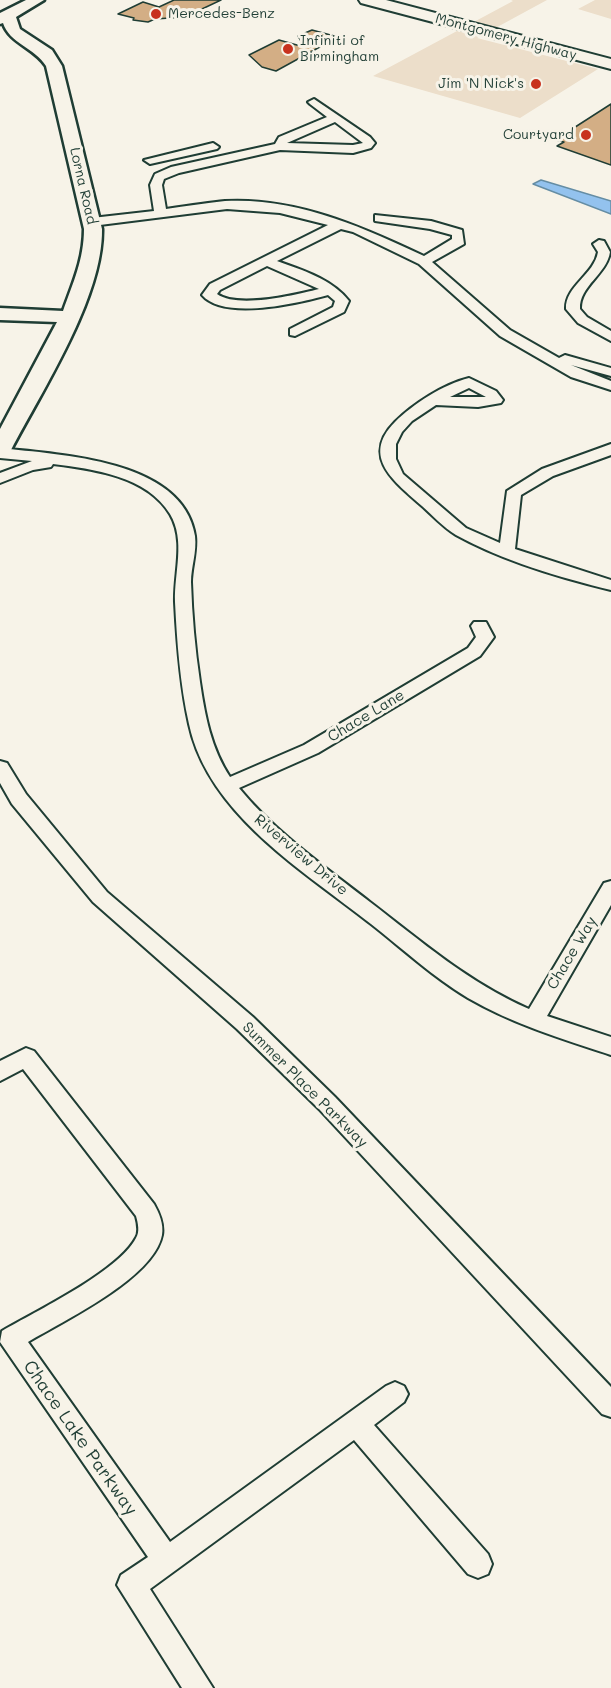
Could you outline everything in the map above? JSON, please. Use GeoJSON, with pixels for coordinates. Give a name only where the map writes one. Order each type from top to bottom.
{"type":"FeatureCollection","features":[{"type":"Feature","properties":{"kind":"main road","name":"Montgomery Highway"},"geometry":{"type":"LineString","coordinates":[[367,0],[611,64]]}},
{"type":"Feature","properties":{"kind":"main road","name":"Montgomery Highway"},"geometry":{"type":"LineString","coordinates":[[420,0],[611,48]]}},
{"type":"Feature","properties":{"kind":"street"},"geometry":{"type":"LineString","coordinates":[[4,17],[37,0]]}},
{"type":"Feature","properties":{"kind":"street","name":"Lorna Road"},"geometry":{"type":"LineString","coordinates":[[0,452],[70,317],[91,260],[94,237],[54,66],[46,53],[7,31],[4,17]]}},
{"type":"Feature","properties":{"kind":"street"},"geometry":{"type":"LineString","coordinates":[[263,137],[281,143],[353,149],[367,146],[369,143],[366,139],[314,102]]}},
{"type":"Feature","properties":{"kind":"street"},"geometry":{"type":"LineString","coordinates":[[160,212],[156,185],[159,177],[196,164],[281,143],[337,117]]}},
{"type":"Feature","properties":{"kind":"street"},"geometry":{"type":"LineString","coordinates":[[150,160],[225,144]]}},
{"type":"Feature","properties":{"kind":"street"},"geometry":{"type":"LineString","coordinates":[[184,153],[196,164]]}},
{"type":"Feature","properties":{"kind":"street"},"geometry":{"type":"LineString","coordinates":[[92,222],[227,205],[256,206],[303,213],[357,229],[424,261],[505,333],[576,374],[611,386]]}},
{"type":"Feature","properties":{"kind":"street"},"geometry":{"type":"LineString","coordinates":[[379,218],[431,225],[458,233],[459,241],[424,261]]}},
{"type":"Feature","properties":{"kind":"street"},"geometry":{"type":"LineString","coordinates":[[328,291],[279,303],[224,302],[212,299],[209,295],[215,287],[341,224]]}},
{"type":"Feature","properties":{"kind":"street"},"geometry":{"type":"LineString","coordinates":[[599,244],[604,252],[602,267],[571,300],[572,309],[578,316],[611,337]]}},
{"type":"Feature","properties":{"kind":"street"},"geometry":{"type":"LineString","coordinates":[[266,261],[339,296],[342,301],[339,309],[295,332]]}},
{"type":"Feature","properties":{"kind":"street"},"geometry":{"type":"LineString","coordinates":[[0,315],[70,317]]}},
{"type":"Feature","properties":{"kind":"street"},"geometry":{"type":"LineString","coordinates":[[539,353],[611,372]]}},
{"type":"Feature","properties":{"kind":"street"},"geometry":{"type":"LineString","coordinates":[[435,401],[400,423],[388,444],[386,455],[389,466],[421,500],[460,531],[507,552],[611,585]]}},
{"type":"Feature","properties":{"kind":"street"},"geometry":{"type":"LineString","coordinates":[[507,552],[513,494],[526,481],[542,473],[594,458],[611,449]]}},
{"type":"Feature","properties":{"kind":"street","name":"Riverview Drive"},"geometry":{"type":"LineString","coordinates":[[0,452],[65,462],[131,477],[166,498],[180,516],[188,542],[183,575],[183,607],[198,729],[212,763],[227,786],[288,847],[458,981],[534,1019],[611,1046]]}},
{"type":"Feature","properties":{"kind":"street","name":"Riverview Drive"},"geometry":{"type":"LineString","coordinates":[[0,478],[30,466],[65,462]]}},
{"type":"Feature","properties":{"kind":"street","name":"Chace Lane"},"geometry":{"type":"LineString","coordinates":[[227,786],[266,771],[311,748],[474,652],[485,637],[480,626]]}},
{"type":"Feature","properties":{"kind":"street","name":"Summer Place Parkway"},"geometry":{"type":"LineString","coordinates":[[0,767],[19,799],[100,897],[245,1023],[327,1103],[611,1405]]}},
{"type":"Feature","properties":{"kind":"street","name":"Chace Way"},"geometry":{"type":"LineString","coordinates":[[534,1019],[611,888]]}},
{"type":"Feature","properties":{"kind":"street","name":"Chace Lake Parkway"},"geometry":{"type":"LineString","coordinates":[[0,1072],[26,1057],[146,1211],[151,1226],[148,1242],[137,1256],[114,1274],[11,1339],[167,1561]]}},
{"type":"Feature","properties":{"kind":"street"},"geometry":{"type":"LineString","coordinates":[[199,1688],[131,1585],[395,1394]]}},
{"type":"Feature","properties":{"kind":"street"},"geometry":{"type":"LineString","coordinates":[[356,1423],[478,1564]]}},
{"type":"Feature","properties":{"kind":"shaded area"},"geometry":{"type":"Polygon","coordinates":[[[511,0],[547,0],[477,38],[598,69],[520,118],[373,76],[513,1],[511,0]]]}},
{"type":"Feature","properties":{"kind":"shaded area"},"geometry":{"type":"Polygon","coordinates":[[[595,0],[611,0],[611,19],[578,9],[595,0]]]}},
{"type":"Feature","properties":{"kind":"water"},"geometry":{"type":"Polygon","coordinates":[[[541,180],[611,201],[611,214],[533,184],[541,180]]]}},
{"type":"Feature","properties":{"kind":"building","name":"Mercedes-Benz"},"geometry":{"type":"Polygon","coordinates":[[[174,0],[221,0],[185,17],[155,19],[148,22],[133,20],[134,18],[118,14],[143,2],[159,7],[174,0]]]}},
{"type":"Feature","properties":{"kind":"building","name":"Infiniti of Birmingham"},"geometry":{"type":"Polygon","coordinates":[[[312,30],[338,37],[276,71],[262,67],[249,55],[279,40],[304,47],[298,36],[312,30]]]}},
{"type":"Feature","properties":{"kind":"building","name":"Courtyard"},"geometry":{"type":"Polygon","coordinates":[[[611,104],[611,165],[557,146],[564,142],[555,140],[611,104]]]}},
{"type":"Feature","properties":{"kind":"place","name":"Mercedes-Benz"},"geometry":{"type":"Point","coordinates":[156,14]}},
{"type":"Feature","properties":{"kind":"place","name":"Infiniti of Birmingham"},"geometry":{"type":"Point","coordinates":[288,49]}},
{"type":"Feature","properties":{"kind":"place","name":"Jim 'N Nick's"},"geometry":{"type":"Point","coordinates":[536,84]}},
{"type":"Feature","properties":{"kind":"place","name":"Courtyard"},"geometry":{"type":"Point","coordinates":[586,135]}}]}
